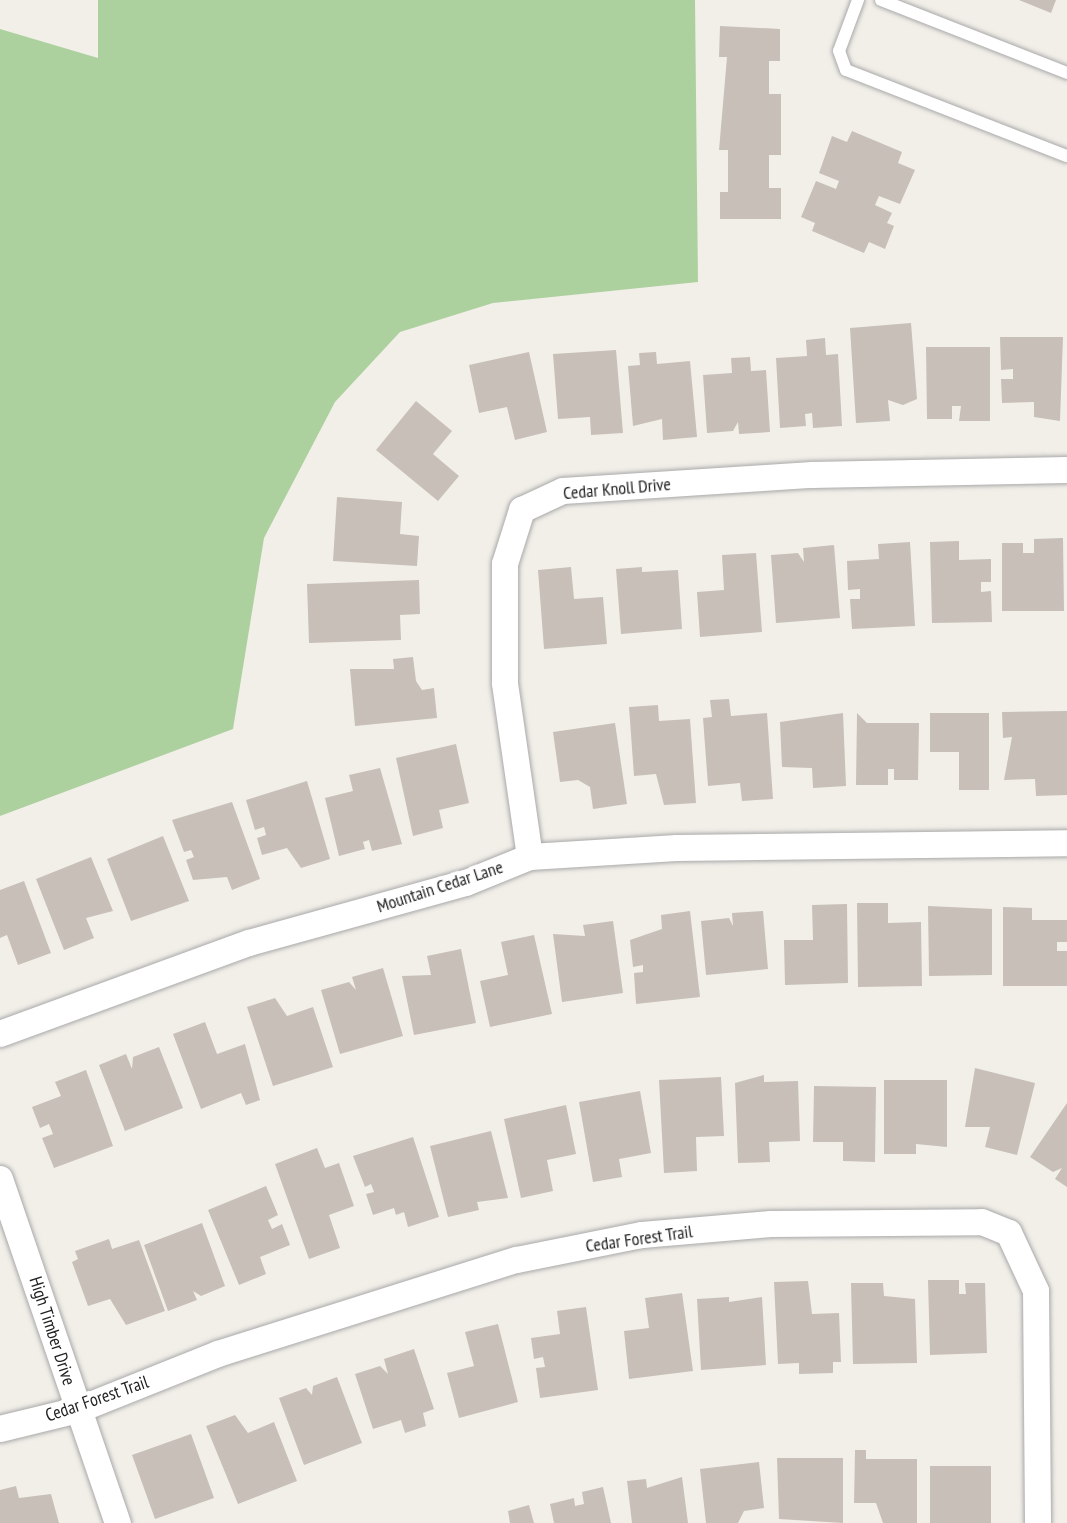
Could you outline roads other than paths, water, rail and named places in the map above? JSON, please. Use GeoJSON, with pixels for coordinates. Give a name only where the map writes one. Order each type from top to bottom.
{"type":"FeatureCollection","features":[{"type":"Feature","properties":{"kind":"street","name":"Cedar Knoll Drive"},"geometry":{"type":"LineString","coordinates":[[530,857],[505,683],[505,564],[522,510],[563,491],[812,475],[1067,470]]}},
{"type":"Feature","properties":{"kind":"street","name":"Mountain Cedar Lane"},"geometry":{"type":"LineString","coordinates":[[0,1034],[249,943],[466,883],[530,857],[677,848],[1067,844]]}},
{"type":"Feature","properties":{"kind":"street","name":"High Timber Drive"},"geometry":{"type":"LineString","coordinates":[[0,1179],[118,1523]]}},
{"type":"Feature","properties":{"kind":"street","name":"Cedar Forest Trail"},"geometry":{"type":"LineString","coordinates":[[0,1429],[78,1410],[218,1354],[517,1260],[642,1235],[719,1228],[982,1222],[1009,1233],[1036,1291],[1038,1523]]}},
{"type":"Feature","properties":{"kind":"lane"},"geometry":{"type":"LineString","coordinates":[[858,0],[839,51],[846,70],[1067,156]]}},
{"type":"Feature","properties":{"kind":"lane"},"geometry":{"type":"LineString","coordinates":[[881,0],[1067,73]]}}]}
